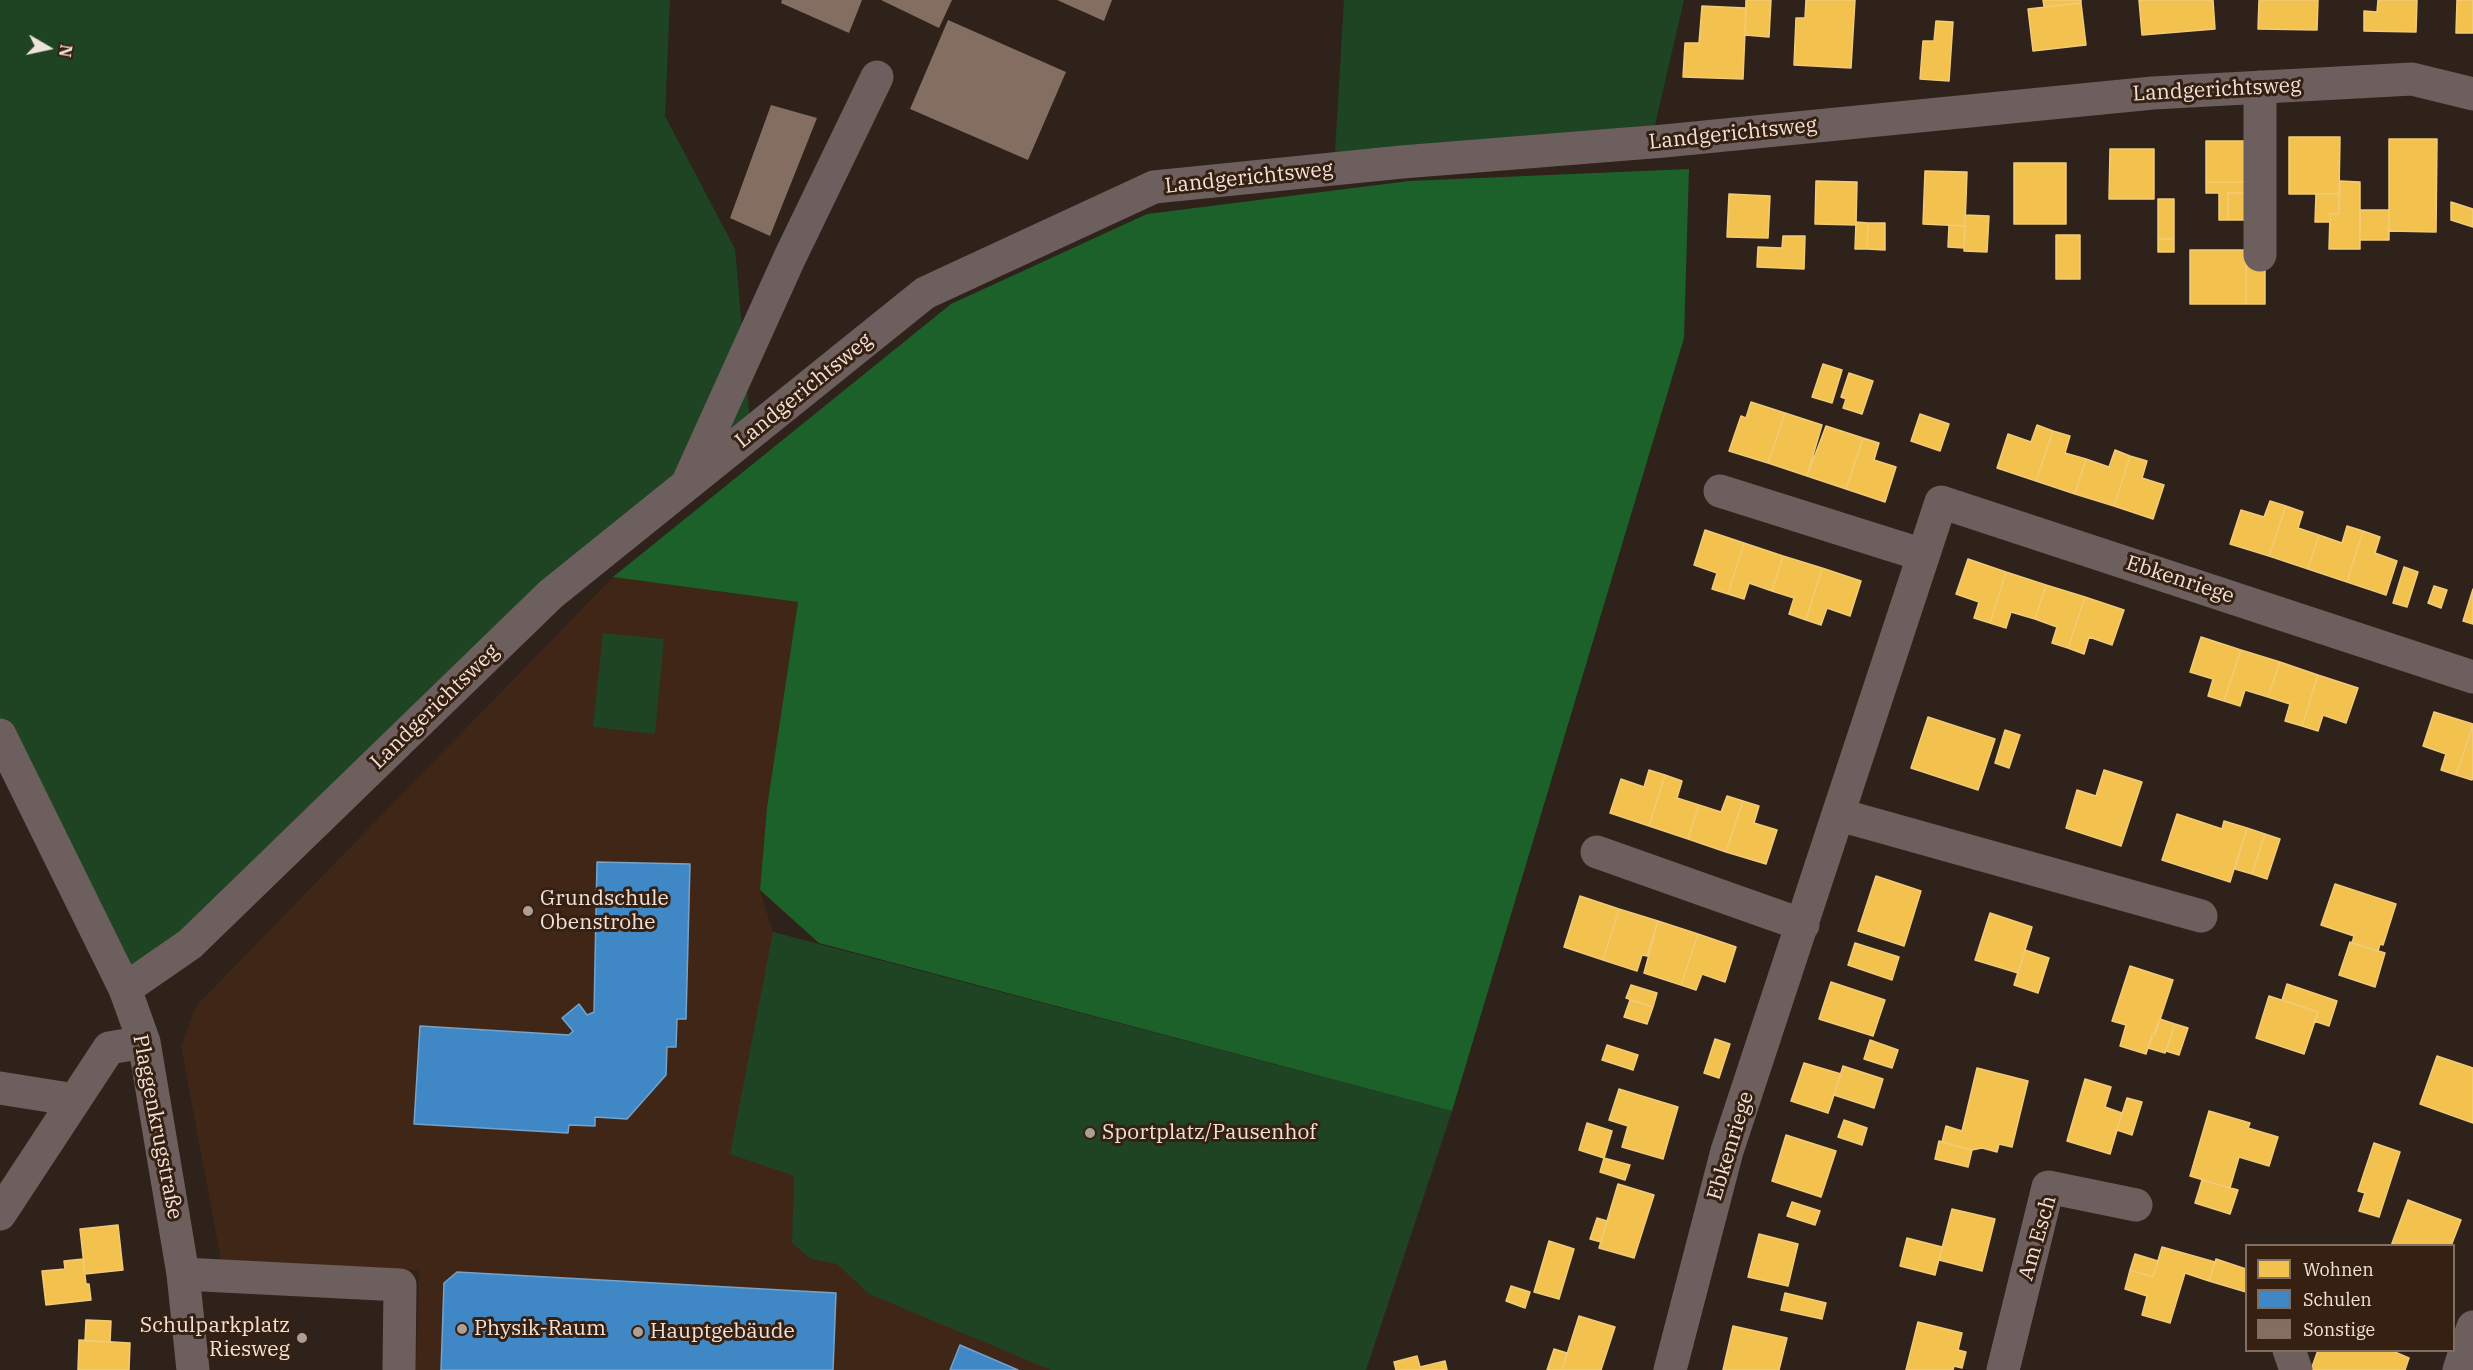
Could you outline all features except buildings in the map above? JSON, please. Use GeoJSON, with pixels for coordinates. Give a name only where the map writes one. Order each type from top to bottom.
{"type":"FeatureCollection","features":[{"type":"Feature","properties":{"kind":"street"},"geometry":{"type":"LineString","coordinates":[[687,484],[785,267],[877,77]]}},
{"type":"Feature","properties":{"kind":"street","name":"Landgerichtsweg"},"geometry":{"type":"LineString","coordinates":[[125,989],[190,945],[552,594],[925,293],[1154,187],[1402,162],[1653,142],[2153,93],[2412,80],[2473,94]]}},
{"type":"Feature","properties":{"kind":"street"},"geometry":{"type":"LineString","coordinates":[[2260,87],[2260,255]]}},
{"type":"Feature","properties":{"kind":"street"},"geometry":{"type":"LineString","coordinates":[[1720,491],[1923,555]]}},
{"type":"Feature","properties":{"kind":"street","name":"Ebkenriege"},"geometry":{"type":"LineString","coordinates":[[1670,1370],[1727,1151],[1941,502],[2473,677]]}},
{"type":"Feature","properties":{"kind":"street","name":"Plaggenkrugstraße"},"geometry":{"type":"LineString","coordinates":[[0,735],[125,989],[144,1042],[183,1274],[193,1370]]}},
{"type":"Feature","properties":{"kind":"street"},"geometry":{"type":"LineString","coordinates":[[1839,815],[2200,916]]}},
{"type":"Feature","properties":{"kind":"street"},"geometry":{"type":"LineString","coordinates":[[1597,852],[1803,925]]}},
{"type":"Feature","properties":{"kind":"street"},"geometry":{"type":"LineString","coordinates":[[0,1214],[109,1048],[144,1042]]}},
{"type":"Feature","properties":{"kind":"street"},"geometry":{"type":"LineString","coordinates":[[0,1088],[75,1100]]}},
{"type":"Feature","properties":{"kind":"street","name":"Am Esch"},"geometry":{"type":"LineString","coordinates":[[2003,1370],[2048,1187],[2136,1205]]}},
{"type":"Feature","properties":{"kind":"street"},"geometry":{"type":"LineString","coordinates":[[183,1274],[400,1285],[399,1370]]}},
{"type":"Feature","properties":{"kind":"street"},"geometry":{"type":"LineString","coordinates":[[2458,1370],[2473,1327]]}},
{"type":"Feature","properties":{"kind":"street"},"geometry":{"type":"LineString","coordinates":[[2290,1352],[2296,1370]]}},
{"type":"Feature","properties":{"kind":"shaded area"},"geometry":{"type":"Polygon","coordinates":[[[613,577],[798,602],[767,807],[760,890],[773,932],[1452,1111],[1366,1370],[416,1370],[419,1271],[221,1260],[181,1046],[196,1006],[613,577]]]}},
{"type":"Feature","properties":{"kind":"green space"},"geometry":{"type":"Polygon","coordinates":[[[0,0],[670,0],[665,116],[735,249],[751,433],[125,989],[0,735],[0,0]]]}},
{"type":"Feature","properties":{"kind":"green space"},"geometry":{"type":"Polygon","coordinates":[[[1344,0],[1684,0],[1655,125],[1334,169],[1344,0]]]}},
{"type":"Feature","properties":{"kind":"green space"},"geometry":{"type":"Polygon","coordinates":[[[1689,169],[1684,338],[1452,1111],[819,943],[760,890],[767,807],[798,602],[613,577],[951,304],[1147,214],[1409,181],[1689,169]]]}},
{"type":"Feature","properties":{"kind":"green space"},"geometry":{"type":"Polygon","coordinates":[[[603,633],[664,639],[655,734],[593,727],[603,633]]]}},
{"type":"Feature","properties":{"kind":"green space","name":"Sportplatz/Pausenhof"},"geometry":{"type":"Polygon","coordinates":[[[773,932],[1452,1111],[1366,1370],[1051,1370],[869,1294],[837,1264],[811,1259],[792,1243],[794,1176],[730,1154],[773,932]]]}},
{"type":"Feature","properties":{"kind":"place","name":"Grundschule Obenstrohe"},"geometry":{"type":"Point","coordinates":[528,911]}},
{"type":"Feature","properties":{"kind":"place","name":"Sportplatz/Pausenhof"},"geometry":{"type":"Point","coordinates":[1090,1133]}},
{"type":"Feature","properties":{"kind":"place","name":"Physik-Raum"},"geometry":{"type":"Point","coordinates":[462,1329]}},
{"type":"Feature","properties":{"kind":"place","name":"Hauptgebäude"},"geometry":{"type":"Point","coordinates":[638,1332]}},
{"type":"Feature","properties":{"kind":"place","name":"Schulparkplatz Riesweg"},"geometry":{"type":"Point","coordinates":[302,1338]}}]}
